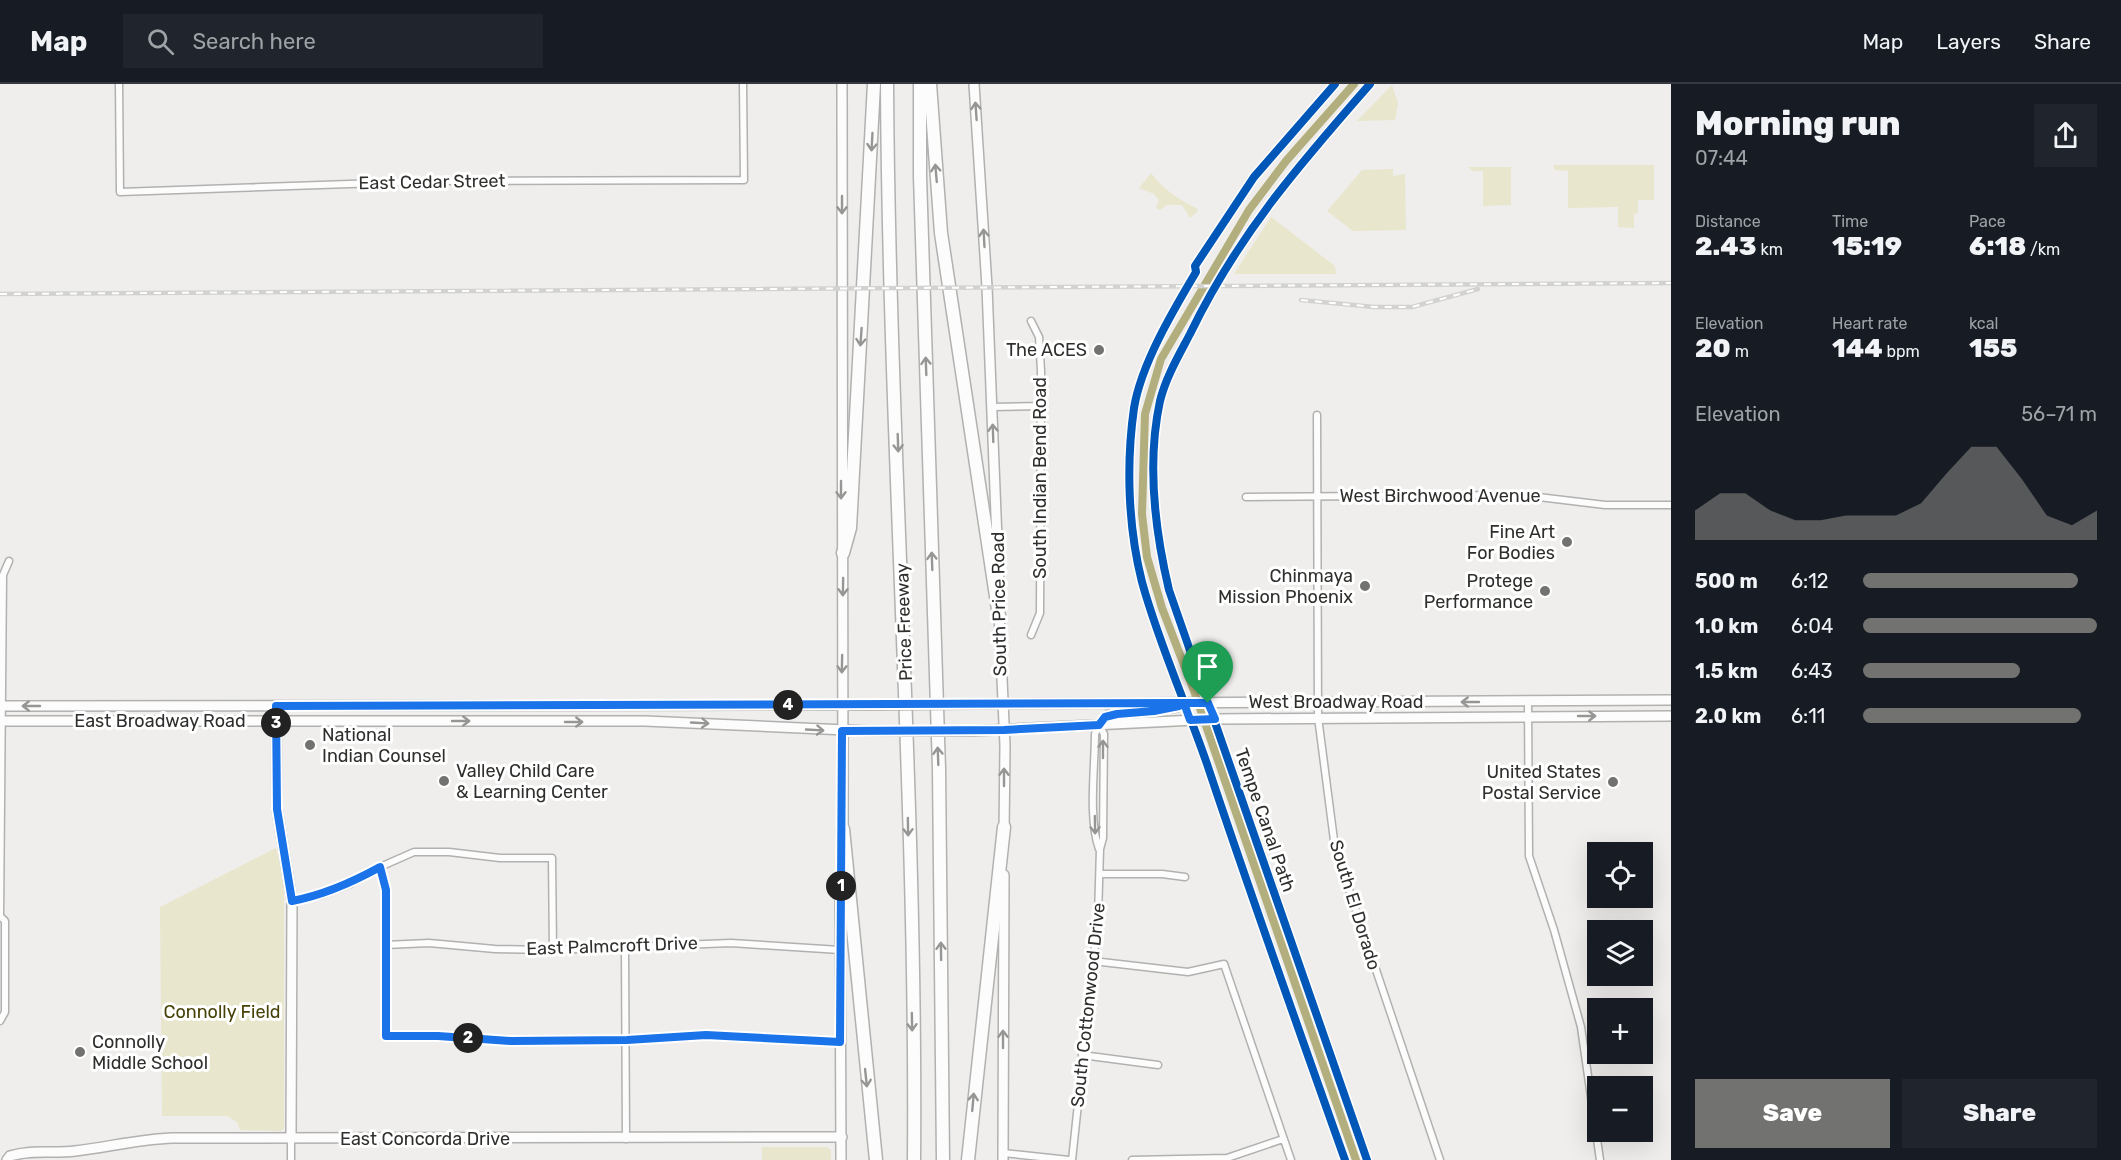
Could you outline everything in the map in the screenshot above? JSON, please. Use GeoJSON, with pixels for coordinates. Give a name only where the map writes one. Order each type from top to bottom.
{"type":"FeatureCollection","features":[{"type":"Feature","properties":{"kind":"highway"},"geometry":{"type":"LineString","coordinates":[[843,553],[850,528],[874,84]]}},
{"type":"Feature","properties":{"kind":"highway","name":"Price Freeway"},"geometry":{"type":"LineString","coordinates":[[887,84],[888,175],[906,668],[914,1160]]}},
{"type":"Feature","properties":{"kind":"highway","name":"Price Freeway"},"geometry":{"type":"LineString","coordinates":[[920,84],[920,188],[939,769],[944,1160]]}},
{"type":"Feature","properties":{"kind":"highway"},"geometry":{"type":"LineString","coordinates":[[930,84],[941,233],[999,616]]}},
{"type":"Feature","properties":{"kind":"highway"},"geometry":{"type":"LineString","coordinates":[[968,1160],[1004,827]]}},
{"type":"Feature","properties":{"kind":"highway"},"geometry":{"type":"LineString","coordinates":[[843,829],[876,1160]]}},
{"type":"Feature","properties":{"kind":"main road"},"geometry":{"type":"LineString","coordinates":[[842,84],[843,829],[840,950],[842,1160]]}},
{"type":"Feature","properties":{"kind":"main road","name":"South Price Road"},"geometry":{"type":"LineString","coordinates":[[974,84],[992,407],[1004,730],[1003,1156]]}},
{"type":"Feature","properties":{"kind":"main road","name":"West Broadway Road"},"geometry":{"type":"LineString","coordinates":[[1002,704],[1671,700]]}},
{"type":"Feature","properties":{"kind":"main road"},"geometry":{"type":"LineString","coordinates":[[1099,725],[1109,716],[1154,711],[1184,703]]}},
{"type":"Feature","properties":{"kind":"main road","name":"East Broadway Road"},"geometry":{"type":"LineString","coordinates":[[2,706],[1002,704]]}},
{"type":"Feature","properties":{"kind":"main road"},"geometry":{"type":"LineString","coordinates":[[276,706],[277,809],[292,901],[291,1139]]}},
{"type":"Feature","properties":{"kind":"main road"},"geometry":{"type":"LineString","coordinates":[[541,706],[541,722]]}},
{"type":"Feature","properties":{"kind":"main road"},"geometry":{"type":"LineString","coordinates":[[645,706],[645,722]]}},
{"type":"Feature","properties":{"kind":"main road","name":"West Broadway Road"},"geometry":{"type":"LineString","coordinates":[[1004,730],[1215,719],[1671,716]]}},
{"type":"Feature","properties":{"kind":"main road","name":"East Broadway Road"},"geometry":{"type":"LineString","coordinates":[[2,721],[645,722],[842,731],[1004,730]]}},
{"type":"Feature","properties":{"kind":"main road","name":"East Concorda Drive"},"geometry":{"type":"LineString","coordinates":[[9,1158],[23,1151],[74,1151],[136,1140],[842,1137]]}},
{"type":"Feature","properties":{"kind":"street","name":"East Cedar Street"},"geometry":{"type":"LineString","coordinates":[[119,84],[120,192],[438,181],[744,180],[743,84]]}},
{"type":"Feature","properties":{"kind":"street","name":"South Indian Bend Road"},"geometry":{"type":"LineString","coordinates":[[1031,321],[1039,337],[1041,406],[1040,613],[1031,635]]}},
{"type":"Feature","properties":{"kind":"street"},"geometry":{"type":"LineString","coordinates":[[992,407],[1041,406]]}},
{"type":"Feature","properties":{"kind":"street","name":"South El Dorado"},"geometry":{"type":"LineString","coordinates":[[1317,415],[1318,717],[1335,848],[1440,1160]]}},
{"type":"Feature","properties":{"kind":"street","name":"West Birchwood Avenue"},"geometry":{"type":"LineString","coordinates":[[1246,496],[1522,495],[1605,506],[1671,505]]}},
{"type":"Feature","properties":{"kind":"street"},"geometry":{"type":"LineString","coordinates":[[0,1021],[5,1012],[5,921],[0,914],[3,575],[9,561]]}},
{"type":"Feature","properties":{"kind":"street"},"geometry":{"type":"LineString","coordinates":[[1528,701],[1529,856],[1554,930],[1581,1027],[1600,1160]]}},
{"type":"Feature","properties":{"kind":"street","name":"South Cottonwood Drive"},"geometry":{"type":"LineString","coordinates":[[1099,725],[1095,734],[1095,781],[1096,838],[1100,849]]}},
{"type":"Feature","properties":{"kind":"street","name":"South Cottonwood Drive"},"geometry":{"type":"LineString","coordinates":[[1070,1160],[1093,961],[1100,849],[1103,838],[1104,734],[1099,725]]}},
{"type":"Feature","properties":{"kind":"street"},"geometry":{"type":"LineString","coordinates":[[1095,781],[1103,793]]}},
{"type":"Feature","properties":{"kind":"street"},"geometry":{"type":"LineString","coordinates":[[292,901],[329,892],[414,852],[449,852],[500,858],[552,858],[553,950]]}},
{"type":"Feature","properties":{"kind":"street"},"geometry":{"type":"LineString","coordinates":[[380,867],[386,890],[386,1036],[438,1036],[511,1041],[627,1040],[706,1035],[840,1042]]}},
{"type":"Feature","properties":{"kind":"street"},"geometry":{"type":"LineString","coordinates":[[1100,874],[1162,874],[1185,877]]}},
{"type":"Feature","properties":{"kind":"street","name":"East Palmcroft Drive"},"geometry":{"type":"LineString","coordinates":[[385,945],[429,943],[495,949],[553,950],[731,943],[840,950]]}},
{"type":"Feature","properties":{"kind":"street"},"geometry":{"type":"LineString","coordinates":[[625,948],[626,1139]]}},
{"type":"Feature","properties":{"kind":"street"},"geometry":{"type":"LineString","coordinates":[[1093,961],[1188,972],[1224,964],[1290,1160]]}},
{"type":"Feature","properties":{"kind":"street"},"geometry":{"type":"LineString","coordinates":[[1082,1055],[1158,1065]]}},
{"type":"Feature","properties":{"kind":"street"},"geometry":{"type":"LineString","coordinates":[[1132,1160],[1227,1158],[1283,1138]]}},
{"type":"Feature","properties":{"kind":"street"},"geometry":{"type":"LineString","coordinates":[[291,1139],[291,1160]]}},
{"type":"Feature","properties":{"kind":"street"},"geometry":{"type":"LineString","coordinates":[[1003,1156],[1070,1160]]}},
{"type":"Feature","properties":{"kind":"green space"},"geometry":{"type":"Polygon","coordinates":[[[1392,85],[1398,103],[1395,120],[1357,121],[1392,85]]]}},
{"type":"Feature","properties":{"kind":"green space"},"geometry":{"type":"Polygon","coordinates":[[[1553,165],[1654,165],[1654,200],[1638,200],[1638,213],[1634,214],[1634,228],[1618,227],[1618,207],[1568,208],[1568,171],[1555,170],[1553,165]]]}},
{"type":"Feature","properties":{"kind":"green space"},"geometry":{"type":"Polygon","coordinates":[[[1468,167],[1511,167],[1511,205],[1483,206],[1483,171],[1473,171],[1468,167]]]}},
{"type":"Feature","properties":{"kind":"green space"},"geometry":{"type":"Polygon","coordinates":[[[1393,169],[1393,176],[1405,174],[1406,230],[1353,231],[1327,211],[1362,170],[1393,169]]]}},
{"type":"Feature","properties":{"kind":"green space"},"geometry":{"type":"Polygon","coordinates":[[[1151,173],[1166,189],[1198,211],[1190,218],[1182,205],[1167,205],[1160,210],[1156,208],[1159,200],[1154,194],[1139,188],[1151,173]]]}},
{"type":"Feature","properties":{"kind":"green space"},"geometry":{"type":"Polygon","coordinates":[[[1271,217],[1335,266],[1336,274],[1234,274],[1271,217]]]}},
{"type":"Feature","properties":{"kind":"green space","name":"Connolly Field"},"geometry":{"type":"Polygon","coordinates":[[[276,848],[284,881],[284,1128],[281,1131],[240,1130],[237,1122],[227,1116],[162,1116],[160,907],[276,848]]]}},
{"type":"Feature","properties":{"kind":"green space"},"geometry":{"type":"Polygon","coordinates":[[[762,1147],[827,1147],[831,1150],[831,1160],[762,1160],[762,1147]]]}},
{"type":"Feature","properties":{"kind":"waterway"},"geometry":{"type":"LineString","coordinates":[[1354,84],[1286,161],[1249,210],[1161,359],[1145,414],[1142,514],[1147,557],[1162,608],[1194,691],[1356,1160]]}},
{"type":"Feature","properties":{"kind":"railway"},"geometry":{"type":"LineString","coordinates":[[0,294],[1671,283]]}},
{"type":"Feature","properties":{"kind":"railway"},"geometry":{"type":"LineString","coordinates":[[1301,300],[1374,307],[1412,307],[1478,289]]}},
{"type":"Feature","properties":{"kind":"cycle path"},"geometry":{"type":"LineString","coordinates":[[1335,84],[1254,177],[1195,266],[1196,272],[1159,337],[1138,391],[1131,429],[1129,473],[1131,518],[1137,561],[1149,605],[1345,1160]]}},
{"type":"Feature","properties":{"kind":"cycle path","name":"Tempe Canal Path"},"geometry":{"type":"LineString","coordinates":[[1367,1160],[1169,590],[1160,544],[1153,472],[1160,401],[1173,366],[1209,298],[1228,265],[1271,203],[1370,84]]}},
{"type":"Feature","properties":{"kind":"place","name":"The ACES"},"geometry":{"type":"Point","coordinates":[1099,350]}},
{"type":"Feature","properties":{"kind":"place","name":"Fine Art For Bodies"},"geometry":{"type":"Point","coordinates":[1567,542]}},
{"type":"Feature","properties":{"kind":"place","name":"Chinmaya Mission Phoenix"},"geometry":{"type":"Point","coordinates":[1365,586]}},
{"type":"Feature","properties":{"kind":"place","name":"Protege Performance"},"geometry":{"type":"Point","coordinates":[1545,591]}},
{"type":"Feature","properties":{"kind":"place","name":"National Indian Counsel"},"geometry":{"type":"Point","coordinates":[310,745]}},
{"type":"Feature","properties":{"kind":"place","name":"Valley Child Care & Learning Center"},"geometry":{"type":"Point","coordinates":[444,781]}},
{"type":"Feature","properties":{"kind":"place","name":"United States Postal Service"},"geometry":{"type":"Point","coordinates":[1613,782]}},
{"type":"Feature","properties":{"kind":"place","name":"Connolly Middle School"},"geometry":{"type":"Point","coordinates":[80,1052]}},
{"type":"Feature","properties":{"kind":"route"},"geometry":{"type":"LineString","coordinates":[[1208,703],[1184,703],[1154,711],[1117,714],[1105,717],[1099,725],[1004,730],[842,731],[840,1042],[782,1041],[706,1035],[627,1040],[511,1041],[438,1036],[386,1036],[386,890],[380,867],[350,884],[321,895],[292,901],[277,809],[276,706],[1184,703],[1190,720],[1215,719],[1208,703]]}}]}
